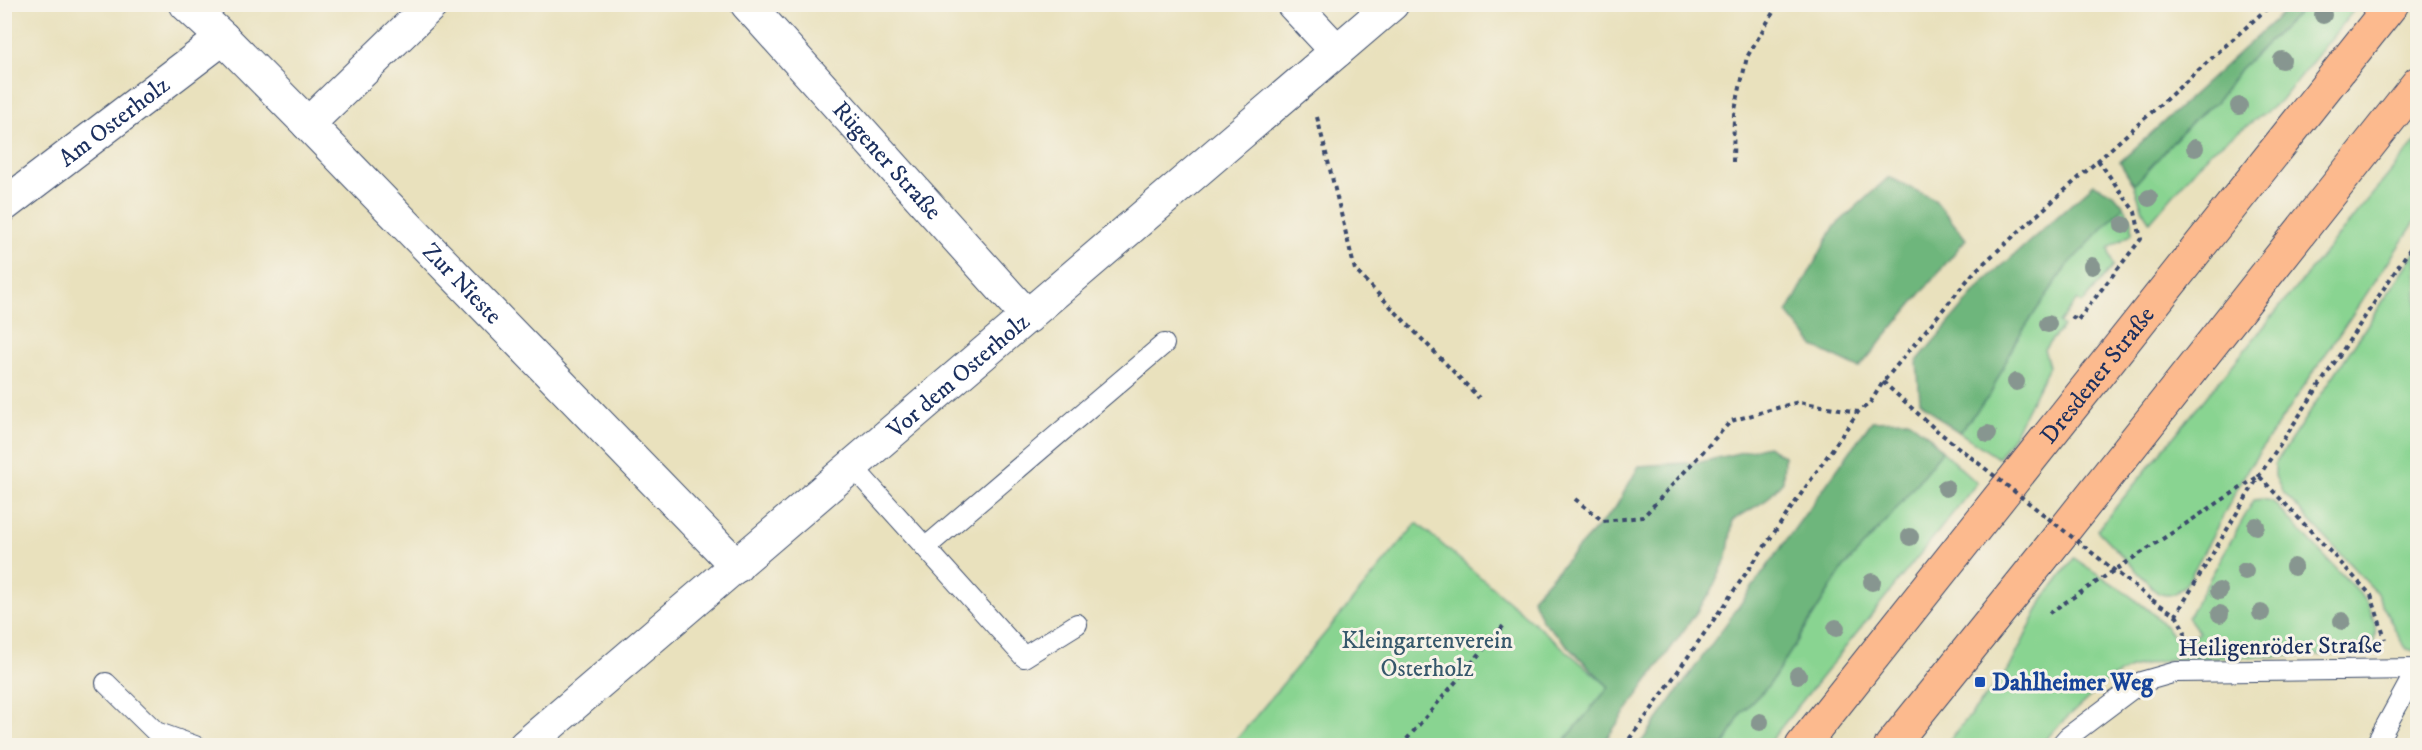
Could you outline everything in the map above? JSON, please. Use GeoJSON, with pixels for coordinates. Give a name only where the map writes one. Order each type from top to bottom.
{"type":"FeatureCollection","features":[{"type":"Feature","properties":{"kind":"main road","name":"Dresdener Straße"},"geometry":{"type":"LineString","coordinates":[[1802,746],[2392,4]]}},
{"type":"Feature","properties":{"kind":"main road"},"geometry":{"type":"LineString","coordinates":[[1891,746],[2418,83]]}},
{"type":"Feature","properties":{"kind":"street","name":"Zur Nieste"},"geometry":{"type":"LineString","coordinates":[[186,4],[224,38],[309,124],[737,566]]}},
{"type":"Feature","properties":{"kind":"street"},"geometry":{"type":"LineString","coordinates":[[309,124],[432,4]]}},
{"type":"Feature","properties":{"kind":"street","name":"Rügener Straße"},"geometry":{"type":"LineString","coordinates":[[747,4],[1028,317]]}},
{"type":"Feature","properties":{"kind":"street"},"geometry":{"type":"LineString","coordinates":[[1293,4],[1337,51]]}},
{"type":"Feature","properties":{"kind":"street","name":"Vor dem Osterholz"},"geometry":{"type":"LineString","coordinates":[[525,746],[1392,4]]}},
{"type":"Feature","properties":{"kind":"street","name":"Am Osterholz"},"geometry":{"type":"LineString","coordinates":[[4,205],[224,38]]}},
{"type":"Feature","properties":{"kind":"lane"},"geometry":{"type":"LineString","coordinates":[[926,548],[1164,344]]}},
{"type":"Feature","properties":{"kind":"lane"},"geometry":{"type":"LineString","coordinates":[[853,467],[1024,657],[1077,624]]}},
{"type":"Feature","properties":{"kind":"lane","name":"Heiligenröder Straße"},"geometry":{"type":"LineString","coordinates":[[2061,746],[2068,737],[2141,682],[2176,672],[2417,669],[2375,746]]}},
{"type":"Feature","properties":{"kind":"lane"},"geometry":{"type":"LineString","coordinates":[[106,683],[156,732],[195,746]]}},
{"type":"Feature","properties":{"kind":"path"},"geometry":{"type":"LineString","coordinates":[[1733,162],[1734,114],[1747,57],[1778,4]]}},
{"type":"Feature","properties":{"kind":"path"},"geometry":{"type":"LineString","coordinates":[[1624,746],[1858,412],[1870,403],[1883,382],[1975,271],[2272,4]]}},
{"type":"Feature","properties":{"kind":"path"},"geometry":{"type":"LineString","coordinates":[[1307,79],[1355,270],[1479,399]]}},
{"type":"Feature","properties":{"kind":"path"},"geometry":{"type":"LineString","coordinates":[[2072,316],[2077,321],[2141,239],[2135,212],[2098,160]]}},
{"type":"Feature","properties":{"kind":"path"},"geometry":{"type":"LineString","coordinates":[[1883,382],[1935,429],[2152,600],[2176,615],[2259,476],[2418,237]]}},
{"type":"Feature","properties":{"kind":"path"},"geometry":{"type":"LineString","coordinates":[[1575,499],[1603,521],[1642,517],[1731,421],[1798,402],[1858,412]]}},
{"type":"Feature","properties":{"kind":"path"},"geometry":{"type":"LineString","coordinates":[[2044,616],[2259,476]]}},
{"type":"Feature","properties":{"kind":"path"},"geometry":{"type":"LineString","coordinates":[[2259,476],[2371,595],[2394,669]]}},
{"type":"Feature","properties":{"kind":"path"},"geometry":{"type":"LineString","coordinates":[[1401,746],[1505,624]]}},
{"type":"Feature","properties":{"kind":"green space"},"geometry":{"type":"Polygon","coordinates":[[[2291,5],[2307,5],[2240,69],[2217,101],[2191,122],[2134,185],[2120,162],[2291,5]]]}},
{"type":"Feature","properties":{"kind":"green space"},"geometry":{"type":"Polygon","coordinates":[[[2307,5],[2358,5],[2280,102],[2210,152],[2150,222],[2144,213],[2134,185],[2191,122],[2217,101],[2240,69],[2307,5]]]}},
{"type":"Feature","properties":{"kind":"green space"},"geometry":{"type":"Polygon","coordinates":[[[2417,140],[2417,219],[2248,469],[2187,583],[2174,594],[2158,593],[2097,530],[2417,140]]]}},
{"type":"Feature","properties":{"kind":"green space"},"geometry":{"type":"Polygon","coordinates":[[[1889,177],[1935,200],[1966,239],[1859,368],[1816,348],[1787,313],[1834,227],[1889,177]]]}},
{"type":"Feature","properties":{"kind":"green space"},"geometry":{"type":"Polygon","coordinates":[[[2094,184],[2114,194],[2124,206],[2066,267],[2016,340],[1990,395],[1959,432],[1942,421],[1920,401],[1917,361],[1983,283],[2094,184]]]}},
{"type":"Feature","properties":{"kind":"green space"},"geometry":{"type":"Polygon","coordinates":[[[2124,206],[2132,221],[2132,234],[2108,248],[2113,266],[2082,304],[2077,300],[2059,323],[2063,327],[2044,349],[2049,366],[2014,435],[1998,458],[1959,432],[1990,395],[2016,340],[2066,267],[2124,206]]]}},
{"type":"Feature","properties":{"kind":"green space"},"geometry":{"type":"Polygon","coordinates":[[[2417,250],[2418,652],[2407,649],[2376,592],[2282,491],[2275,476],[2275,464],[2417,250]]]}},
{"type":"Feature","properties":{"kind":"green space"},"geometry":{"type":"Polygon","coordinates":[[[1908,420],[1929,436],[1942,451],[1889,518],[1844,567],[1770,684],[1741,713],[1724,745],[1639,745],[1872,421],[1908,420]]]}},
{"type":"Feature","properties":{"kind":"green space"},"geometry":{"type":"Polygon","coordinates":[[[1767,446],[1784,456],[1783,481],[1765,501],[1733,520],[1727,557],[1711,592],[1602,745],[1561,745],[1609,687],[1542,620],[1532,598],[1615,508],[1639,466],[1701,462],[1767,446]]]}},
{"type":"Feature","properties":{"kind":"green space"},"geometry":{"type":"Polygon","coordinates":[[[1942,451],[1977,483],[1767,745],[1724,746],[1741,713],[1770,684],[1844,567],[1889,518],[1942,451]]]}},
{"type":"Feature","properties":{"kind":"green space"},"geometry":{"type":"Polygon","coordinates":[[[2254,500],[2272,501],[2364,598],[2375,626],[2374,640],[2368,654],[2171,659],[2130,668],[2108,680],[2041,745],[1945,745],[2009,669],[2043,600],[2074,558],[2145,607],[2169,631],[2177,643],[2199,632],[2188,617],[2254,500]]]}},
{"type":"Feature","properties":{"kind":"green space","name":"Kleingartenverein Osterholz"},"geometry":{"type":"Polygon","coordinates":[[[1417,523],[1609,687],[1561,745],[1231,746],[1417,523]]]}},
{"type":"Feature","properties":{"kind":"place","name":"Dahlheimer Weg"},"geometry":{"type":"Point","coordinates":[1980,682]}}]}
